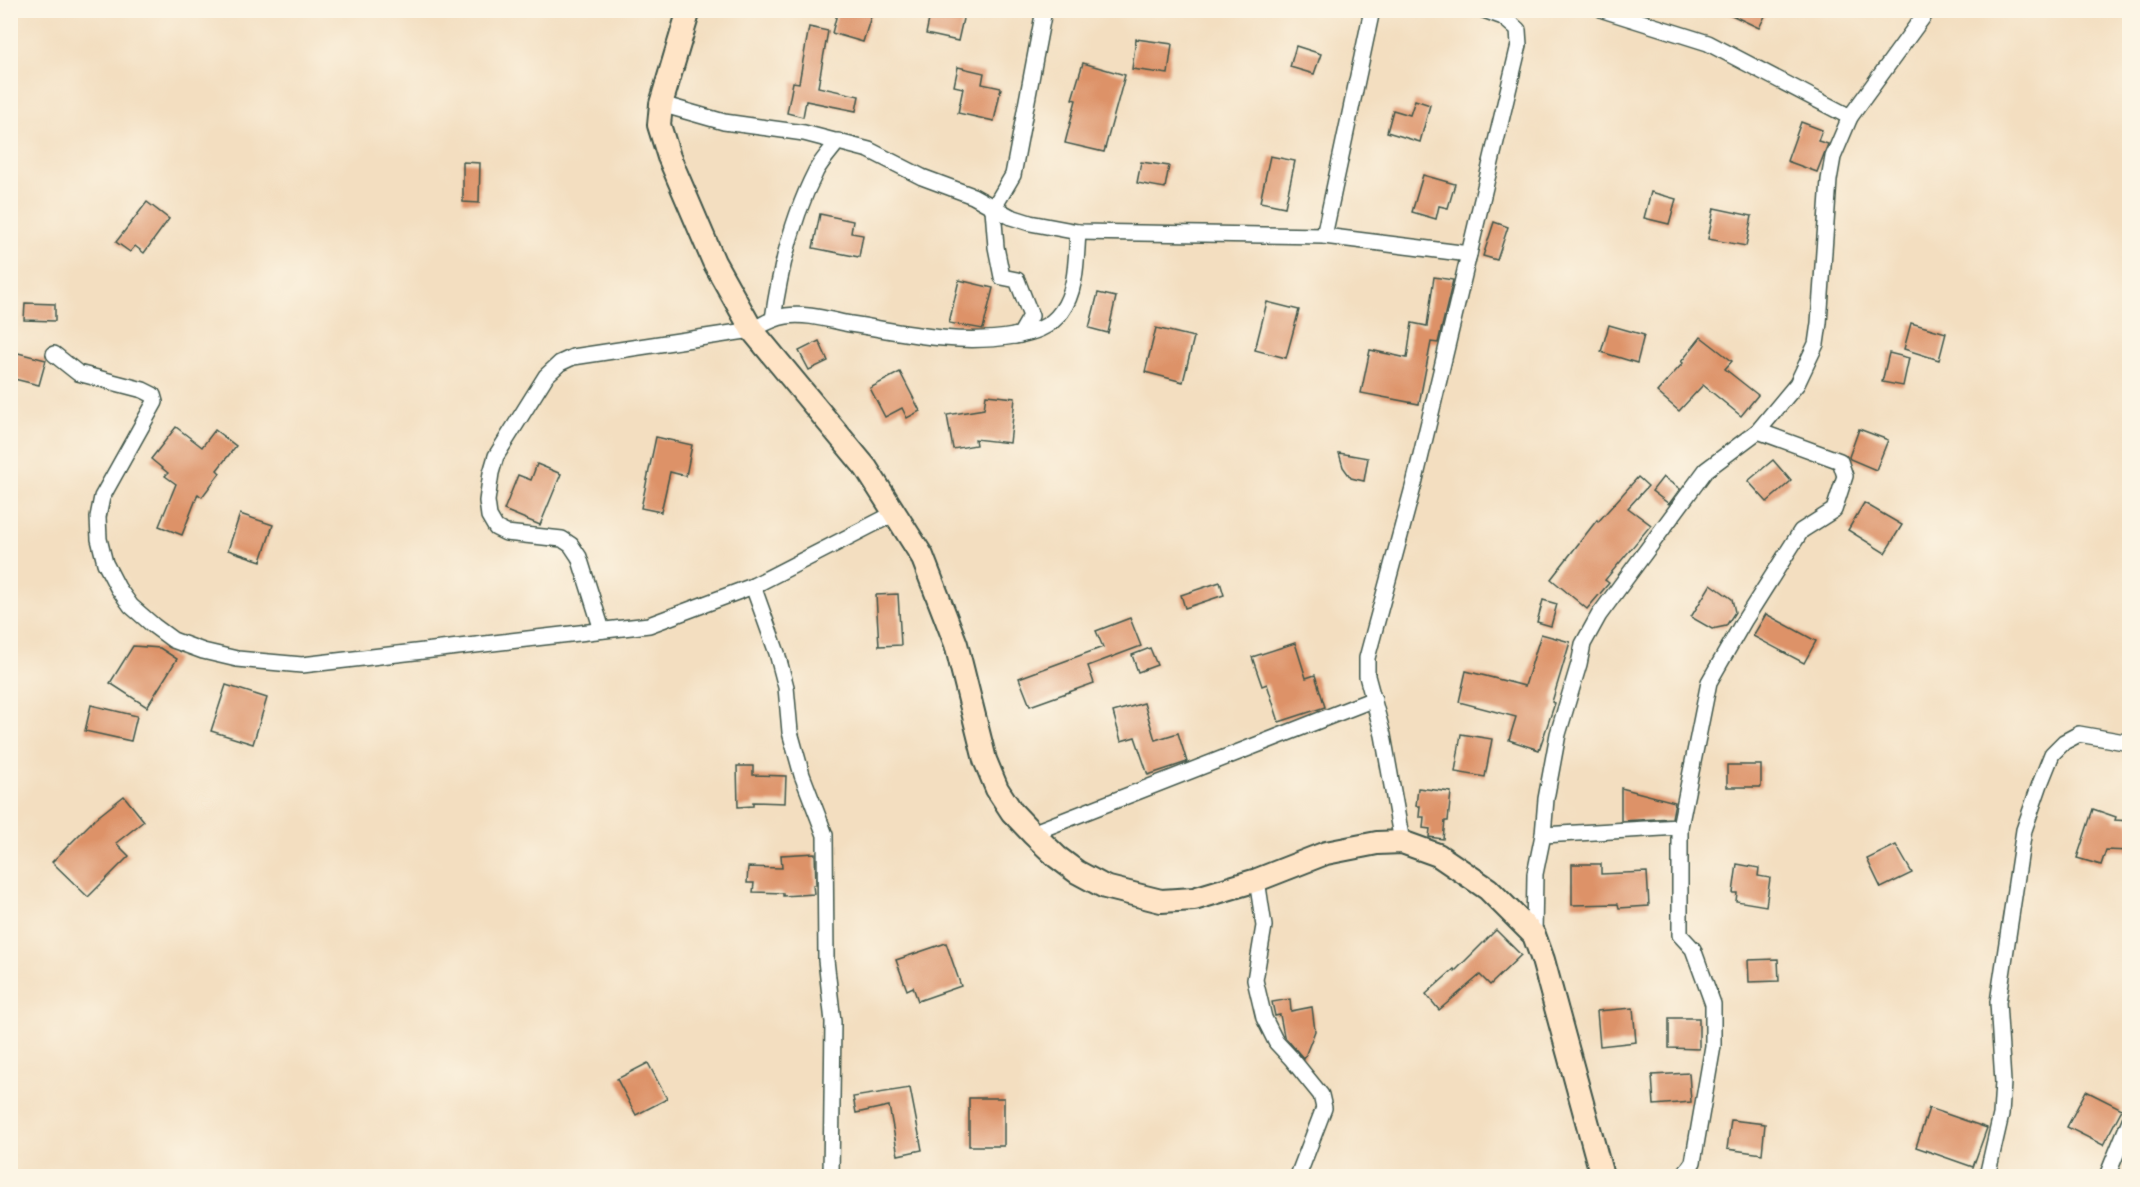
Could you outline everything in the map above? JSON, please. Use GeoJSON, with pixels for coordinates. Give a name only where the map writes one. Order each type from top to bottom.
{"type":"FeatureCollection","features":[{"type":"Feature","properties":{"kind":"street"},"geometry":{"type":"LineString","coordinates":[[689,10],[661,104],[659,124],[669,157],[714,262],[752,330],[866,468],[922,556],[956,644],[985,760],[1012,812],[1032,833],[1077,872],[1105,887],[1161,901],[1194,899],[1257,880],[1326,854],[1377,843],[1402,842],[1438,855],[1463,870],[1488,889],[1534,935]]}},
{"type":"Feature","properties":{"kind":"street"},"geometry":{"type":"LineString","coordinates":[[602,630],[579,557],[572,545],[562,539],[506,533],[496,528],[489,516],[487,501],[495,456],[546,376],[560,363],[573,357],[752,330],[773,319],[799,315],[945,339],[984,341],[1020,335],[1031,316],[1017,280],[1002,277],[996,247],[993,209],[1013,175],[1044,10]]}},
{"type":"Feature","properties":{"kind":"street"},"geometry":{"type":"LineString","coordinates":[[1324,236],[1372,10]]}},
{"type":"Feature","properties":{"kind":"street"},"geometry":{"type":"LineString","coordinates":[[1603,10],[1708,43],[1850,117]]}},
{"type":"Feature","properties":{"kind":"street"},"geometry":{"type":"LineString","coordinates":[[1602,1176],[1543,960],[1534,935],[1535,874],[1543,835],[1546,798],[1558,734],[1583,644],[1599,615],[1706,470],[1758,431],[1797,384],[1816,344],[1829,180],[1833,157],[1850,117],[1928,10]]}},
{"type":"Feature","properties":{"kind":"street"},"geometry":{"type":"LineString","coordinates":[[1402,842],[1383,735],[1367,676],[1367,658],[1415,480],[1519,45],[1518,30],[1503,17],[1488,11]]}},
{"type":"Feature","properties":{"kind":"street"},"geometry":{"type":"LineString","coordinates":[[661,104],[724,122],[804,133],[869,150],[922,177],[973,196],[993,209],[1030,224],[1078,232],[1324,236],[1469,254]]}},
{"type":"Feature","properties":{"kind":"street"},"geometry":{"type":"LineString","coordinates":[[773,319],[777,288],[803,199],[817,169],[838,141]]}},
{"type":"Feature","properties":{"kind":"street"},"geometry":{"type":"LineString","coordinates":[[984,341],[1030,333],[1052,323],[1063,311],[1071,291],[1078,232]]}},
{"type":"Feature","properties":{"kind":"street"},"geometry":{"type":"LineString","coordinates":[[54,354],[78,373],[143,390],[153,395],[155,402],[102,498],[98,517],[99,539],[105,563],[118,588],[131,606],[173,640],[203,651],[237,658],[302,665],[649,625],[753,585],[895,513]]}},
{"type":"Feature","properties":{"kind":"street"},"geometry":{"type":"LineString","coordinates":[[1683,1176],[1693,1162],[1713,1046],[1713,1004],[1693,949],[1680,935],[1680,827],[1710,682],[1744,621],[1802,531],[1834,510],[1845,476],[1840,461],[1758,431]]}},
{"type":"Feature","properties":{"kind":"street"},"geometry":{"type":"LineString","coordinates":[[753,585],[786,687],[790,732],[802,775],[825,835],[826,960],[833,1022],[831,1176]]}},
{"type":"Feature","properties":{"kind":"street"},"geometry":{"type":"LineString","coordinates":[[1032,833],[1374,699]]}},
{"type":"Feature","properties":{"kind":"street"},"geometry":{"type":"LineString","coordinates":[[1987,1176],[2001,1115],[2003,1082],[1998,1002],[2024,830],[2052,754],[2064,742],[2079,735],[2130,743]]}},
{"type":"Feature","properties":{"kind":"street"},"geometry":{"type":"LineString","coordinates":[[1543,835],[1680,827]]}},
{"type":"Feature","properties":{"kind":"street"},"geometry":{"type":"LineString","coordinates":[[1257,880],[1264,926],[1255,980],[1264,1018],[1276,1042],[1322,1095],[1324,1108],[1298,1176]]}},
{"type":"Feature","properties":{"kind":"street"},"geometry":{"type":"LineString","coordinates":[[2108,1176],[2130,1120]]}},
{"type":"Feature","properties":{"kind":"building"},"geometry":{"type":"Polygon","coordinates":[[[838,10],[873,10],[863,42],[832,33],[838,10]]]}},
{"type":"Feature","properties":{"kind":"building"},"geometry":{"type":"Polygon","coordinates":[[[931,10],[965,10],[958,41],[926,34],[931,10]]]}},
{"type":"Feature","properties":{"kind":"building"},"geometry":{"type":"Polygon","coordinates":[[[1721,10],[1768,10],[1759,28],[1721,10]]]}},
{"type":"Feature","properties":{"kind":"building"},"geometry":{"type":"Polygon","coordinates":[[[809,27],[828,31],[818,87],[859,96],[856,111],[806,101],[803,117],[787,113],[793,82],[799,83],[809,27]]]}},
{"type":"Feature","properties":{"kind":"building"},"geometry":{"type":"Polygon","coordinates":[[[1136,39],[1172,44],[1168,74],[1132,69],[1136,39]]]}},
{"type":"Feature","properties":{"kind":"building"},"geometry":{"type":"Polygon","coordinates":[[[1296,46],[1321,54],[1314,74],[1290,67],[1296,46]]]}},
{"type":"Feature","properties":{"kind":"building"},"geometry":{"type":"Polygon","coordinates":[[[1083,63],[1125,75],[1104,152],[1065,143],[1076,100],[1072,99],[1083,63]]]}},
{"type":"Feature","properties":{"kind":"building"},"geometry":{"type":"Polygon","coordinates":[[[958,67],[984,73],[982,84],[1001,88],[994,121],[958,113],[963,88],[954,86],[958,67]]]}},
{"type":"Feature","properties":{"kind":"building"},"geometry":{"type":"Polygon","coordinates":[[[1415,100],[1430,105],[1420,142],[1387,132],[1393,110],[1410,115],[1415,100]]]}},
{"type":"Feature","properties":{"kind":"building"},"geometry":{"type":"Polygon","coordinates":[[[1801,122],[1822,130],[1818,141],[1828,144],[1817,172],[1787,161],[1801,122]]]}},
{"type":"Feature","properties":{"kind":"building"},"geometry":{"type":"Polygon","coordinates":[[[1270,156],[1295,161],[1285,207],[1260,202],[1270,156]]]}},
{"type":"Feature","properties":{"kind":"building"},"geometry":{"type":"Polygon","coordinates":[[[463,162],[480,163],[479,203],[463,202],[463,162]]]}},
{"type":"Feature","properties":{"kind":"building"},"geometry":{"type":"Polygon","coordinates":[[[1141,162],[1169,166],[1165,188],[1137,183],[1141,162]]]}},
{"type":"Feature","properties":{"kind":"building"},"geometry":{"type":"Polygon","coordinates":[[[1423,175],[1455,184],[1448,208],[1439,206],[1436,219],[1412,212],[1423,175]]]}},
{"type":"Feature","properties":{"kind":"building"},"geometry":{"type":"Polygon","coordinates":[[[1651,192],[1676,199],[1669,224],[1644,218],[1651,192]]]}},
{"type":"Feature","properties":{"kind":"building"},"geometry":{"type":"Polygon","coordinates":[[[147,202],[169,219],[144,253],[135,246],[130,252],[116,242],[147,202]]]}},
{"type":"Feature","properties":{"kind":"building"},"geometry":{"type":"Polygon","coordinates":[[[1714,208],[1752,216],[1746,246],[1708,239],[1714,208]]]}},
{"type":"Feature","properties":{"kind":"building"},"geometry":{"type":"Polygon","coordinates":[[[820,214],[853,221],[851,233],[863,235],[859,257],[813,248],[820,214]]]}},
{"type":"Feature","properties":{"kind":"building"},"geometry":{"type":"Polygon","coordinates":[[[1494,222],[1508,227],[1497,260],[1483,256],[1494,222]]]}},
{"type":"Feature","properties":{"kind":"building"},"geometry":{"type":"Polygon","coordinates":[[[1434,277],[1453,280],[1438,343],[1431,342],[1419,404],[1361,393],[1370,350],[1407,358],[1412,323],[1427,326],[1434,277]]]}},
{"type":"Feature","properties":{"kind":"building"},"geometry":{"type":"Polygon","coordinates":[[[959,280],[993,288],[983,329],[949,323],[959,280]]]}},
{"type":"Feature","properties":{"kind":"building"},"geometry":{"type":"Polygon","coordinates":[[[1098,293],[1116,297],[1108,333],[1089,328],[1098,293]]]}},
{"type":"Feature","properties":{"kind":"building"},"geometry":{"type":"Polygon","coordinates":[[[1267,302],[1299,310],[1286,358],[1255,350],[1267,302]]]}},
{"type":"Feature","properties":{"kind":"building"},"geometry":{"type":"Polygon","coordinates":[[[25,303],[55,304],[55,321],[24,320],[25,303]]]}},
{"type":"Feature","properties":{"kind":"building"},"geometry":{"type":"Polygon","coordinates":[[[1911,323],[1946,333],[1939,360],[1904,349],[1911,323]]]}},
{"type":"Feature","properties":{"kind":"building"},"geometry":{"type":"Polygon","coordinates":[[[1609,325],[1644,335],[1637,363],[1601,352],[1609,325]]]}},
{"type":"Feature","properties":{"kind":"building"},"geometry":{"type":"Polygon","coordinates":[[[1156,328],[1194,337],[1183,382],[1145,372],[1156,328]]]}},
{"type":"Feature","properties":{"kind":"building"},"geometry":{"type":"Polygon","coordinates":[[[1701,337],[1732,361],[1725,369],[1758,395],[1741,416],[1703,385],[1679,411],[1657,392],[1683,363],[1681,362],[1701,337]]]}},
{"type":"Feature","properties":{"kind":"building"},"geometry":{"type":"Polygon","coordinates":[[[819,341],[828,361],[809,370],[799,351],[819,341]]]}},
{"type":"Feature","properties":{"kind":"building"},"geometry":{"type":"Polygon","coordinates":[[[14,352],[46,360],[39,385],[10,378],[14,352]]]}},
{"type":"Feature","properties":{"kind":"building"},"geometry":{"type":"Polygon","coordinates":[[[1889,353],[1909,358],[1903,386],[1882,382],[1889,353]]]}},
{"type":"Feature","properties":{"kind":"building"},"geometry":{"type":"Polygon","coordinates":[[[900,372],[920,411],[907,418],[902,408],[885,417],[870,388],[900,372]]]}},
{"type":"Feature","properties":{"kind":"building"},"geometry":{"type":"Polygon","coordinates":[[[986,395],[1015,398],[1010,443],[975,439],[976,445],[953,449],[947,415],[984,409],[986,395]]]}},
{"type":"Feature","properties":{"kind":"building"},"geometry":{"type":"Polygon","coordinates":[[[176,427],[202,447],[215,430],[236,446],[217,470],[220,473],[202,497],[198,494],[182,535],[159,526],[176,484],[165,476],[168,473],[151,459],[176,427]]]}},
{"type":"Feature","properties":{"kind":"building"},"geometry":{"type":"Polygon","coordinates":[[[1859,429],[1888,440],[1876,470],[1849,457],[1859,429]]]}},
{"type":"Feature","properties":{"kind":"building"},"geometry":{"type":"Polygon","coordinates":[[[656,437],[692,445],[686,476],[670,472],[661,512],[641,508],[656,437]]]}},
{"type":"Feature","properties":{"kind":"building"},"geometry":{"type":"Polygon","coordinates":[[[1339,453],[1368,458],[1364,481],[1351,478],[1343,467],[1339,453]]]}},
{"type":"Feature","properties":{"kind":"building"},"geometry":{"type":"Polygon","coordinates":[[[1773,460],[1791,481],[1767,502],[1748,481],[1773,460]]]}},
{"type":"Feature","properties":{"kind":"building"},"geometry":{"type":"Polygon","coordinates":[[[537,464],[561,474],[540,525],[504,510],[518,475],[531,480],[537,464]]]}},
{"type":"Feature","properties":{"kind":"building"},"geometry":{"type":"Polygon","coordinates":[[[1638,477],[1648,486],[1628,508],[1651,525],[1605,580],[1609,583],[1587,609],[1551,579],[1597,520],[1598,522],[1638,477]]]}},
{"type":"Feature","properties":{"kind":"building"},"geometry":{"type":"Polygon","coordinates":[[[1663,477],[1680,489],[1669,504],[1652,491],[1663,477]]]}},
{"type":"Feature","properties":{"kind":"building"},"geometry":{"type":"Polygon","coordinates":[[[1864,503],[1902,525],[1885,553],[1848,530],[1864,503]]]}},
{"type":"Feature","properties":{"kind":"building"},"geometry":{"type":"Polygon","coordinates":[[[240,514],[273,525],[261,561],[228,550],[240,514]]]}},
{"type":"Feature","properties":{"kind":"building"},"geometry":{"type":"Polygon","coordinates":[[[1220,582],[1224,595],[1185,608],[1181,595],[1220,582]]]}},
{"type":"Feature","properties":{"kind":"building"},"geometry":{"type":"Polygon","coordinates":[[[1711,584],[1732,599],[1735,612],[1726,626],[1712,629],[1691,617],[1711,584]]]}},
{"type":"Feature","properties":{"kind":"building"},"geometry":{"type":"Polygon","coordinates":[[[898,594],[901,645],[879,646],[876,595],[898,594]]]}},
{"type":"Feature","properties":{"kind":"building"},"geometry":{"type":"Polygon","coordinates":[[[1543,600],[1557,604],[1551,626],[1537,622],[1543,600]]]}},
{"type":"Feature","properties":{"kind":"building"},"geometry":{"type":"Polygon","coordinates":[[[1766,614],[1816,641],[1804,663],[1753,636],[1766,614]]]}},
{"type":"Feature","properties":{"kind":"building"},"geometry":{"type":"Polygon","coordinates":[[[1130,618],[1141,646],[1088,666],[1094,683],[1030,706],[1019,678],[1103,647],[1096,631],[1130,618]]]}},
{"type":"Feature","properties":{"kind":"building"},"geometry":{"type":"Polygon","coordinates":[[[1541,634],[1570,642],[1552,702],[1555,703],[1539,750],[1509,740],[1516,717],[1459,702],[1466,671],[1525,686],[1541,634]]]}},
{"type":"Feature","properties":{"kind":"building"},"geometry":{"type":"Polygon","coordinates":[[[1295,643],[1306,678],[1315,675],[1325,707],[1279,722],[1267,684],[1262,686],[1252,657],[1295,643]]]}},
{"type":"Feature","properties":{"kind":"building"},"geometry":{"type":"Polygon","coordinates":[[[133,646],[160,648],[177,659],[147,707],[110,683],[133,646]]]}},
{"type":"Feature","properties":{"kind":"building"},"geometry":{"type":"Polygon","coordinates":[[[1150,648],[1157,665],[1138,672],[1132,655],[1150,648]]]}},
{"type":"Feature","properties":{"kind":"building"},"geometry":{"type":"Polygon","coordinates":[[[226,685],[267,698],[253,744],[211,731],[226,685]]]}},
{"type":"Feature","properties":{"kind":"building"},"geometry":{"type":"Polygon","coordinates":[[[1144,703],[1155,740],[1178,733],[1187,762],[1148,775],[1135,737],[1121,741],[1113,712],[1144,703]]]}},
{"type":"Feature","properties":{"kind":"building"},"geometry":{"type":"Polygon","coordinates":[[[91,705],[137,716],[131,741],[85,731],[91,705]]]}},
{"type":"Feature","properties":{"kind":"building"},"geometry":{"type":"Polygon","coordinates":[[[1461,734],[1492,739],[1485,777],[1455,772],[1461,734]]]}},
{"type":"Feature","properties":{"kind":"building"},"geometry":{"type":"Polygon","coordinates":[[[1727,765],[1761,765],[1761,787],[1727,787],[1727,765]]]}},
{"type":"Feature","properties":{"kind":"building"},"geometry":{"type":"Polygon","coordinates":[[[737,766],[753,766],[753,775],[786,776],[785,803],[753,802],[753,806],[738,807],[737,766]]]}},
{"type":"Feature","properties":{"kind":"building"},"geometry":{"type":"Polygon","coordinates":[[[1418,788],[1451,792],[1448,821],[1445,821],[1443,839],[1429,837],[1430,829],[1423,828],[1424,817],[1419,817],[1420,806],[1416,806],[1418,788]]]}},
{"type":"Feature","properties":{"kind":"building"},"geometry":{"type":"Polygon","coordinates":[[[1621,788],[1675,802],[1672,818],[1621,821],[1621,788]]]}},
{"type":"Feature","properties":{"kind":"building"},"geometry":{"type":"Polygon","coordinates":[[[124,796],[144,821],[116,843],[129,856],[88,897],[52,862],[95,819],[124,796]]]}},
{"type":"Feature","properties":{"kind":"building"},"geometry":{"type":"Polygon","coordinates":[[[2093,809],[2116,817],[2115,820],[2130,821],[2130,851],[2106,850],[2101,865],[2077,858],[2093,809]]]}},
{"type":"Feature","properties":{"kind":"building"},"geometry":{"type":"Polygon","coordinates":[[[1896,845],[1912,873],[1881,888],[1867,859],[1896,845]]]}},
{"type":"Feature","properties":{"kind":"building"},"geometry":{"type":"Polygon","coordinates":[[[815,853],[814,894],[783,896],[783,893],[753,892],[754,883],[747,883],[748,867],[782,868],[781,855],[815,853]]]}},
{"type":"Feature","properties":{"kind":"building"},"geometry":{"type":"Polygon","coordinates":[[[1572,864],[1601,864],[1601,874],[1647,872],[1649,906],[1619,908],[1618,904],[1572,905],[1572,864]]]}},
{"type":"Feature","properties":{"kind":"building"},"geometry":{"type":"Polygon","coordinates":[[[1737,864],[1759,868],[1758,876],[1770,878],[1766,906],[1736,901],[1737,893],[1733,893],[1737,864]]]}},
{"type":"Feature","properties":{"kind":"building"},"geometry":{"type":"Polygon","coordinates":[[[1496,930],[1521,955],[1490,985],[1480,975],[1439,1010],[1426,994],[1454,969],[1455,971],[1496,930]]]}},
{"type":"Feature","properties":{"kind":"building"},"geometry":{"type":"Polygon","coordinates":[[[946,943],[961,986],[918,1001],[913,987],[907,990],[896,960],[946,943]]]}},
{"type":"Feature","properties":{"kind":"building"},"geometry":{"type":"Polygon","coordinates":[[[1778,959],[1779,981],[1749,982],[1748,960],[1778,959]]]}},
{"type":"Feature","properties":{"kind":"building"},"geometry":{"type":"Polygon","coordinates":[[[1290,999],[1291,1011],[1312,1007],[1315,1031],[1304,1059],[1284,1036],[1280,1015],[1275,1016],[1272,1002],[1290,999]]]}},
{"type":"Feature","properties":{"kind":"building"},"geometry":{"type":"Polygon","coordinates":[[[1633,1008],[1636,1042],[1600,1046],[1597,1011],[1633,1008]]]}},
{"type":"Feature","properties":{"kind":"building"},"geometry":{"type":"Polygon","coordinates":[[[1669,1018],[1699,1018],[1699,1049],[1669,1048],[1669,1018]]]}},
{"type":"Feature","properties":{"kind":"building"},"geometry":{"type":"Polygon","coordinates":[[[648,1063],[667,1099],[636,1115],[617,1079],[648,1063]]]}},
{"type":"Feature","properties":{"kind":"building"},"geometry":{"type":"Polygon","coordinates":[[[1689,1073],[1691,1102],[1654,1105],[1652,1075],[1689,1073]]]}},
{"type":"Feature","properties":{"kind":"building"},"geometry":{"type":"Polygon","coordinates":[[[910,1088],[922,1150],[898,1155],[889,1106],[856,1113],[853,1097],[910,1088]]]}},
{"type":"Feature","properties":{"kind":"building"},"geometry":{"type":"Polygon","coordinates":[[[2086,1091],[2122,1109],[2103,1145],[2067,1127],[2086,1091]]]}},
{"type":"Feature","properties":{"kind":"building"},"geometry":{"type":"Polygon","coordinates":[[[969,1098],[1004,1098],[1004,1146],[969,1146],[969,1098]]]}},
{"type":"Feature","properties":{"kind":"building"},"geometry":{"type":"Polygon","coordinates":[[[1929,1108],[1987,1128],[1973,1167],[1916,1147],[1929,1108]]]}},
{"type":"Feature","properties":{"kind":"building"},"geometry":{"type":"Polygon","coordinates":[[[1731,1120],[1765,1124],[1762,1154],[1727,1149],[1731,1120]]]}}]}
